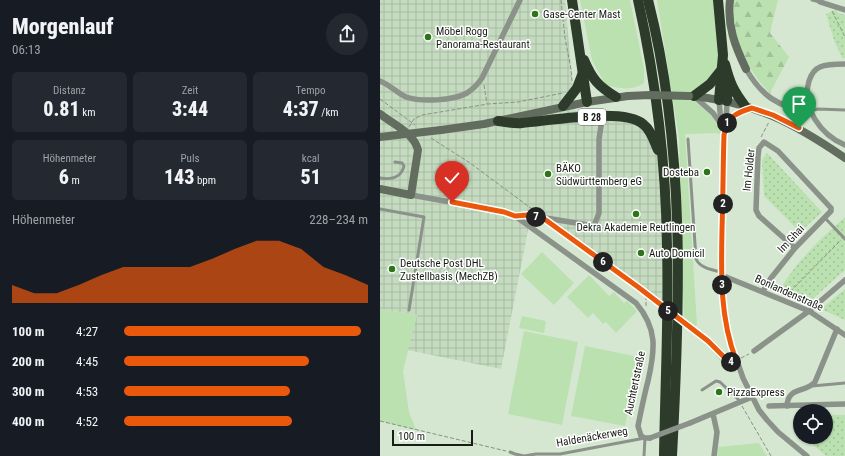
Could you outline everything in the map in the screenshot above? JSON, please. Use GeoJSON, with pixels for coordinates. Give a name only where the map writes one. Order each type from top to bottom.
{"type":"FeatureCollection","features":[{"type":"Feature","properties":{"kind":"highway","name":"B 28"},"geometry":{"type":"LineString","coordinates":[[572,0],[587,102]]}},
{"type":"Feature","properties":{"kind":"highway","name":"B 28"},"geometry":{"type":"LineString","coordinates":[[636,0],[641,14],[653,82],[663,160],[668,263],[664,456]]}},
{"type":"Feature","properties":{"kind":"highway"},"geometry":{"type":"LineString","coordinates":[[648,0],[656,29],[670,114],[677,233],[677,328],[672,456]]}},
{"type":"Feature","properties":{"kind":"highway"},"geometry":{"type":"LineString","coordinates":[[656,0],[656,29]]}},
{"type":"Feature","properties":{"kind":"highway"},"geometry":{"type":"LineString","coordinates":[[718,0],[725,73],[723,100]]}},
{"type":"Feature","properties":{"kind":"highway","name":"B 28"},"geometry":{"type":"LineString","coordinates":[[580,52],[591,76],[596,83],[616,97]]}},
{"type":"Feature","properties":{"kind":"highway"},"geometry":{"type":"LineString","coordinates":[[691,96],[725,73]]}},
{"type":"Feature","properties":{"kind":"highway"},"geometry":{"type":"LineString","coordinates":[[725,73],[736,93],[749,107]]}},
{"type":"Feature","properties":{"kind":"highway","name":"B 28"},"geometry":{"type":"LineString","coordinates":[[563,106],[577,88],[583,74]]}},
{"type":"Feature","properties":{"kind":"highway","name":"B 28"},"geometry":{"type":"LineString","coordinates":[[498,121],[520,123],[605,116],[630,117],[643,124],[648,129],[663,160]]}},
{"type":"Feature","properties":{"kind":"main road"},"geometry":{"type":"LineString","coordinates":[[730,0],[729,12],[731,32],[737,51],[746,69]]}},
{"type":"Feature","properties":{"kind":"main road"},"geometry":{"type":"LineString","coordinates":[[380,137],[441,130],[498,121],[563,106],[616,97],[650,95],[691,96],[723,100],[773,115],[806,132],[845,157]]}},
{"type":"Feature","properties":{"kind":"main road"},"geometry":{"type":"LineString","coordinates":[[380,114],[410,137],[417,146],[418,156],[411,195]]}},
{"type":"Feature","properties":{"kind":"main road","name":"Auchtertstraße"},"geometry":{"type":"LineString","coordinates":[[380,189],[411,195]]}},
{"type":"Feature","properties":{"kind":"street"},"geometry":{"type":"LineString","coordinates":[[380,81],[407,97],[414,99],[430,100],[462,95],[472,89],[482,78],[520,0]]}},
{"type":"Feature","properties":{"kind":"street"},"geometry":{"type":"LineString","coordinates":[[820,2],[845,10]]}},
{"type":"Feature","properties":{"kind":"street"},"geometry":{"type":"LineString","coordinates":[[845,64],[824,66],[815,70],[810,79],[807,96],[810,111],[814,119],[836,141],[845,146]]}},
{"type":"Feature","properties":{"kind":"street"},"geometry":{"type":"LineString","coordinates":[[746,69],[759,88],[771,99],[784,105],[810,111]]}},
{"type":"Feature","properties":{"kind":"street"},"geometry":{"type":"LineString","coordinates":[[691,96],[713,112],[724,124]]}},
{"type":"Feature","properties":{"kind":"street"},"geometry":{"type":"LineString","coordinates":[[723,100],[724,135],[722,274],[723,306],[730,344],[752,397],[767,420],[778,432],[807,456]]}},
{"type":"Feature","properties":{"kind":"street"},"geometry":{"type":"LineString","coordinates":[[724,124],[735,114],[749,107]]}},
{"type":"Feature","properties":{"kind":"street"},"geometry":{"type":"LineString","coordinates":[[515,216],[528,215],[594,226],[599,213],[601,126]]}},
{"type":"Feature","properties":{"kind":"street","name":"Im Holder"},"geometry":{"type":"LineString","coordinates":[[795,248],[759,216],[756,210],[758,156],[763,143],[766,142],[778,151],[831,208],[831,211],[825,218]]}},
{"type":"Feature","properties":{"kind":"street","name":"Auchtertstraße"},"geometry":{"type":"LineString","coordinates":[[411,195],[495,210],[515,216],[632,299],[645,316],[651,329],[654,346],[653,359],[638,426],[640,435],[647,438]]}},
{"type":"Feature","properties":{"kind":"street","name":"Im Ghai"},"geometry":{"type":"LineString","coordinates":[[763,291],[771,278],[795,248],[825,218]]}},
{"type":"Feature","properties":{"kind":"street","name":"Bonlandenstraße"},"geometry":{"type":"LineString","coordinates":[[722,274],[809,311],[845,334]]}},
{"type":"Feature","properties":{"kind":"street"},"geometry":{"type":"LineString","coordinates":[[754,351],[809,311],[845,280]]}},
{"type":"Feature","properties":{"kind":"street"},"geometry":{"type":"LineString","coordinates":[[787,406],[791,394],[812,386],[815,382],[837,329]]}},
{"type":"Feature","properties":{"kind":"street","name":"Haldenäckerweg"},"geometry":{"type":"LineString","coordinates":[[647,438],[690,423],[752,397]]}},
{"type":"Feature","properties":{"kind":"street"},"geometry":{"type":"LineString","coordinates":[[769,406],[845,404]]}},
{"type":"Feature","properties":{"kind":"street"},"geometry":{"type":"LineString","coordinates":[[713,414],[717,432],[714,456]]}},
{"type":"Feature","properties":{"kind":"lane"},"geometry":{"type":"LineString","coordinates":[[812,0],[820,2]]}},
{"type":"Feature","properties":{"kind":"lane"},"geometry":{"type":"LineString","coordinates":[[810,111],[818,109],[845,110]]}},
{"type":"Feature","properties":{"kind":"lane"},"geometry":{"type":"LineString","coordinates":[[688,139],[696,259],[698,264],[722,274]]}},
{"type":"Feature","properties":{"kind":"lane"},"geometry":{"type":"LineString","coordinates":[[380,178],[396,178],[402,172],[404,164],[395,162]]}},
{"type":"Feature","properties":{"kind":"lane"},"geometry":{"type":"LineString","coordinates":[[380,209],[424,216],[409,310]]}},
{"type":"Feature","properties":{"kind":"lane"},"geometry":{"type":"LineString","coordinates":[[825,218],[844,238]]}},
{"type":"Feature","properties":{"kind":"lane"},"geometry":{"type":"LineString","coordinates":[[702,390],[716,381],[720,382],[740,402]]}},
{"type":"Feature","properties":{"kind":"lane"},"geometry":{"type":"LineString","coordinates":[[812,386],[845,383]]}},
{"type":"Feature","properties":{"kind":"lane"},"geometry":{"type":"LineString","coordinates":[[644,456],[647,438]]}},
{"type":"Feature","properties":{"kind":"lane","name":"Haldenäckerweg"},"geometry":{"type":"LineString","coordinates":[[510,452],[524,456],[536,454],[560,454],[647,438]]}},
{"type":"Feature","properties":{"kind":"path"},"geometry":{"type":"LineString","coordinates":[[561,0],[572,81]]}},
{"type":"Feature","properties":{"kind":"path"},"geometry":{"type":"LineString","coordinates":[[829,5],[845,37]]}},
{"type":"Feature","properties":{"kind":"path"},"geometry":{"type":"LineString","coordinates":[[482,78],[488,104]]}},
{"type":"Feature","properties":{"kind":"path"},"geometry":{"type":"LineString","coordinates":[[412,123],[422,114],[488,104],[518,102],[568,92]]}},
{"type":"Feature","properties":{"kind":"path"},"geometry":{"type":"LineString","coordinates":[[380,99],[418,128]]}},
{"type":"Feature","properties":{"kind":"path"},"geometry":{"type":"LineString","coordinates":[[763,143],[760,139],[773,115]]}},
{"type":"Feature","properties":{"kind":"path"},"geometry":{"type":"LineString","coordinates":[[430,137],[470,163],[531,209]]}},
{"type":"Feature","properties":{"kind":"path"},"geometry":{"type":"LineString","coordinates":[[543,218],[694,330],[729,361],[736,360],[754,351]]}},
{"type":"Feature","properties":{"kind":"path"},"geometry":{"type":"LineString","coordinates":[[783,300],[844,238]]}},
{"type":"Feature","properties":{"kind":"path"},"geometry":{"type":"LineString","coordinates":[[645,316],[647,294]]}},
{"type":"Feature","properties":{"kind":"path"},"geometry":{"type":"LineString","coordinates":[[740,402],[771,456]]}},
{"type":"Feature","properties":{"kind":"path"},"geometry":{"type":"LineString","coordinates":[[380,421],[510,452]]}},
{"type":"Feature","properties":{"kind":"shaded area"},"geometry":{"type":"Polygon","coordinates":[[[380,0],[565,0],[575,111],[637,120],[663,160],[667,309],[554,224],[530,220],[501,369],[407,350],[417,315],[380,309],[380,0]]]}},
{"type":"Feature","properties":{"kind":"green space"},"geometry":{"type":"Polygon","coordinates":[[[580,0],[630,0],[644,69],[644,83],[640,86],[625,88],[605,84],[592,60],[580,0]]]}},
{"type":"Feature","properties":{"kind":"green space"},"geometry":{"type":"Polygon","coordinates":[[[657,0],[718,0],[722,69],[694,96],[721,124],[724,135],[715,133],[685,134],[697,324],[694,330],[723,355],[736,373],[728,371],[711,349],[684,326],[679,138],[657,0]]]}},
{"type":"Feature","properties":{"kind":"green space"},"geometry":{"type":"Polygon","coordinates":[[[734,0],[778,0],[770,33],[789,57],[770,93],[753,73],[737,39],[734,0]]]}},
{"type":"Feature","properties":{"kind":"green space"},"geometry":{"type":"Polygon","coordinates":[[[836,9],[838,13],[845,15],[845,58],[843,59],[835,43],[826,14],[836,9]]]}},
{"type":"Feature","properties":{"kind":"green space"},"geometry":{"type":"Polygon","coordinates":[[[767,153],[822,212],[800,232],[764,196],[762,160],[767,153]]]}},
{"type":"Feature","properties":{"kind":"green space"},"geometry":{"type":"Polygon","coordinates":[[[845,217],[845,270],[808,303],[781,288],[794,268],[810,250],[845,217]]]}},
{"type":"Feature","properties":{"kind":"green space"},"geometry":{"type":"Polygon","coordinates":[[[542,252],[574,283],[554,305],[521,274],[542,252]]]}},
{"type":"Feature","properties":{"kind":"green space"},"geometry":{"type":"Polygon","coordinates":[[[589,275],[609,296],[614,292],[624,303],[627,301],[637,311],[616,333],[606,322],[603,324],[593,313],[588,318],[567,297],[589,275]]]}},
{"type":"Feature","properties":{"kind":"green space"},"geometry":{"type":"Polygon","coordinates":[[[845,289],[845,320],[821,309],[845,289]]]}},
{"type":"Feature","properties":{"kind":"green space"},"geometry":{"type":"Polygon","coordinates":[[[380,309],[417,315],[403,371],[409,412],[416,430],[380,421],[380,309]]]}},
{"type":"Feature","properties":{"kind":"green space"},"geometry":{"type":"Polygon","coordinates":[[[522,316],[546,321],[544,333],[519,328],[522,316]]]}},
{"type":"Feature","properties":{"kind":"green space"},"geometry":{"type":"Polygon","coordinates":[[[524,331],[578,342],[562,425],[508,414],[524,331]]]}},
{"type":"Feature","properties":{"kind":"green space"},"geometry":{"type":"Polygon","coordinates":[[[585,346],[639,357],[625,426],[571,416],[585,346]]]}},
{"type":"Feature","properties":{"kind":"green space"},"geometry":{"type":"Polygon","coordinates":[[[833,415],[845,415],[845,456],[826,456],[812,444],[833,444],[833,415]]]}},
{"type":"Feature","properties":{"kind":"green space"},"geometry":{"type":"Polygon","coordinates":[[[759,443],[767,456],[717,456],[718,447],[759,443]]]}},
{"type":"Feature","properties":{"kind":"place","name":"Gase-Center Mast"},"geometry":{"type":"Point","coordinates":[535,14]}},
{"type":"Feature","properties":{"kind":"place","name":"Möbel Rogg Panorama-Restaurant"},"geometry":{"type":"Point","coordinates":[428,37]}},
{"type":"Feature","properties":{"kind":"place","name":"Dosteba"},"geometry":{"type":"Point","coordinates":[707,172]}},
{"type":"Feature","properties":{"kind":"place","name":"BÄKO Südwürttemberg eG"},"geometry":{"type":"Point","coordinates":[548,174]}},
{"type":"Feature","properties":{"kind":"place","name":"Dekra Akademie Reutlingen"},"geometry":{"type":"Point","coordinates":[636,214]}},
{"type":"Feature","properties":{"kind":"place","name":"Auto Domicil"},"geometry":{"type":"Point","coordinates":[641,253]}},
{"type":"Feature","properties":{"kind":"place","name":"Deutsche Post DHL Zustellbasis (MechZB)"},"geometry":{"type":"Point","coordinates":[392,269]}},
{"type":"Feature","properties":{"kind":"place","name":"PizzaExpress"},"geometry":{"type":"Point","coordinates":[719,392]}},
{"type":"Feature","properties":{"kind":"route"},"geometry":{"type":"LineString","coordinates":[[452,202],[510,213],[515,216],[528,215],[543,218],[638,287],[713,345],[726,359],[731,362],[736,360],[730,344],[725,322],[722,291],[724,135],[726,125],[735,114],[752,108],[773,115],[799,128]]}}]}
